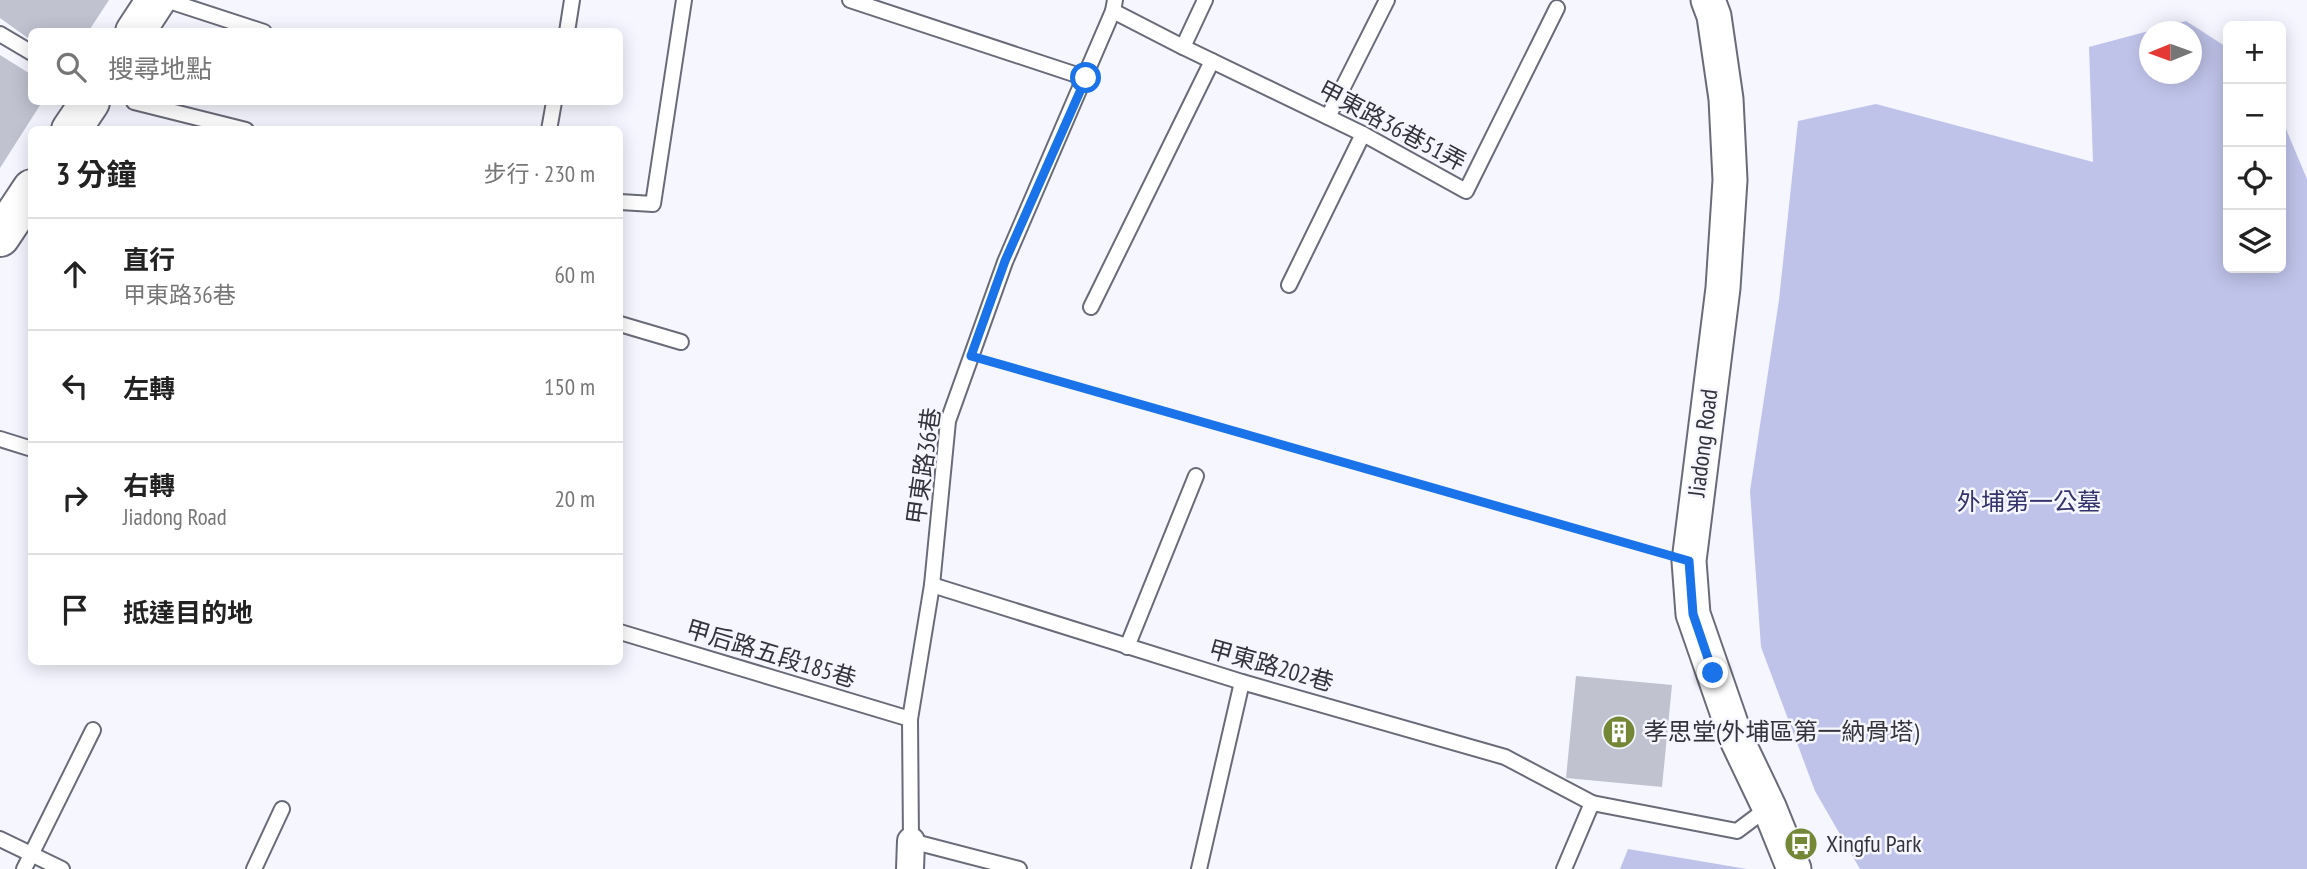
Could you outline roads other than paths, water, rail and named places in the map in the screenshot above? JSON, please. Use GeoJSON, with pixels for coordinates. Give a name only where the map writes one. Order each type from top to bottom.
{"type":"FeatureCollection","features":[{"type":"Feature","properties":{"kind":"main road"},"geometry":{"type":"LineString","coordinates":[[138,28],[156,0]]}},
{"type":"Feature","properties":{"kind":"main road"},"geometry":{"type":"LineString","coordinates":[[74,126],[88,105]]}},
{"type":"Feature","properties":{"kind":"main road"},"geometry":{"type":"LineString","coordinates":[[0,237],[28,195]]}},
{"type":"Feature","properties":{"kind":"street","name":"Jiadong Road"},"geometry":{"type":"LineString","coordinates":[[1708,0],[1714,16],[1726,99],[1730,180],[1723,288],[1689,561],[1693,614],[1736,738],[1769,807],[1794,869]]}},
{"type":"Feature","properties":{"kind":"street"},"geometry":{"type":"LineString","coordinates":[[910,869],[911,841]]}},
{"type":"Feature","properties":{"kind":"lane"},"geometry":{"type":"LineString","coordinates":[[166,0],[252,28]]}},
{"type":"Feature","properties":{"kind":"lane"},"geometry":{"type":"LineString","coordinates":[[567,28],[572,0]]}},
{"type":"Feature","properties":{"kind":"lane"},"geometry":{"type":"LineString","coordinates":[[623,202],[653,204],[684,0]]}},
{"type":"Feature","properties":{"kind":"lane"},"geometry":{"type":"LineString","coordinates":[[850,0],[1086,78]]}},
{"type":"Feature","properties":{"kind":"lane"},"geometry":{"type":"LineString","coordinates":[[1182,47],[1205,0]]}},
{"type":"Feature","properties":{"kind":"lane"},"geometry":{"type":"LineString","coordinates":[[1328,117],[1387,0]]}},
{"type":"Feature","properties":{"kind":"lane","name":"甲東路36巷"},"geometry":{"type":"LineString","coordinates":[[911,841],[910,719],[932,585],[948,421],[1005,261],[1086,78],[1114,5]]}},
{"type":"Feature","properties":{"kind":"lane","name":"甲東路36巷51弄"},"geometry":{"type":"LineString","coordinates":[[1114,5],[1182,47],[1363,134],[1466,191],[1557,8]]}},
{"type":"Feature","properties":{"kind":"lane"},"geometry":{"type":"LineString","coordinates":[[0,34],[28,51]]}},
{"type":"Feature","properties":{"kind":"lane"},"geometry":{"type":"LineString","coordinates":[[1091,307],[1212,61]]}},
{"type":"Feature","properties":{"kind":"lane"},"geometry":{"type":"LineString","coordinates":[[146,105],[230,126]]}},
{"type":"Feature","properties":{"kind":"lane"},"geometry":{"type":"LineString","coordinates":[[550,126],[553,105]]}},
{"type":"Feature","properties":{"kind":"lane"},"geometry":{"type":"LineString","coordinates":[[1289,285],[1363,134]]}},
{"type":"Feature","properties":{"kind":"lane"},"geometry":{"type":"LineString","coordinates":[[623,325],[681,342]]}},
{"type":"Feature","properties":{"kind":"lane"},"geometry":{"type":"LineString","coordinates":[[0,439],[28,448]]}},
{"type":"Feature","properties":{"kind":"lane"},"geometry":{"type":"LineString","coordinates":[[1127,647],[1196,476]]}},
{"type":"Feature","properties":{"kind":"lane","name":"甲東路202巷"},"geometry":{"type":"LineString","coordinates":[[932,585],[1242,682],[1506,757],[1592,803],[1737,831],[1769,807]]}},
{"type":"Feature","properties":{"kind":"lane","name":"甲后路五段185巷"},"geometry":{"type":"LineString","coordinates":[[623,633],[910,719]]}},
{"type":"Feature","properties":{"kind":"lane"},"geometry":{"type":"LineString","coordinates":[[1199,869],[1242,682]]}},
{"type":"Feature","properties":{"kind":"lane"},"geometry":{"type":"LineString","coordinates":[[24,869],[93,730]]}},
{"type":"Feature","properties":{"kind":"lane"},"geometry":{"type":"LineString","coordinates":[[1564,869],[1592,803]]}},
{"type":"Feature","properties":{"kind":"lane"},"geometry":{"type":"LineString","coordinates":[[254,869],[282,809]]}},
{"type":"Feature","properties":{"kind":"lane"},"geometry":{"type":"LineString","coordinates":[[0,839],[62,869]]}},
{"type":"Feature","properties":{"kind":"lane"},"geometry":{"type":"LineString","coordinates":[[911,841],[1019,869]]}},
{"type":"Feature","properties":{"kind":"place","name":"孝思堂(外埔區第一納骨塔)"},"geometry":{"type":"Point","coordinates":[1619,732]}},
{"type":"Feature","properties":{"kind":"place","name":"Xingfu Park"},"geometry":{"type":"Point","coordinates":[1801,844]}},
{"type":"Feature","properties":{"kind":"park label","name":"外埔第一公墓"},"geometry":{"type":"Point","coordinates":[2029,502]}}]}
